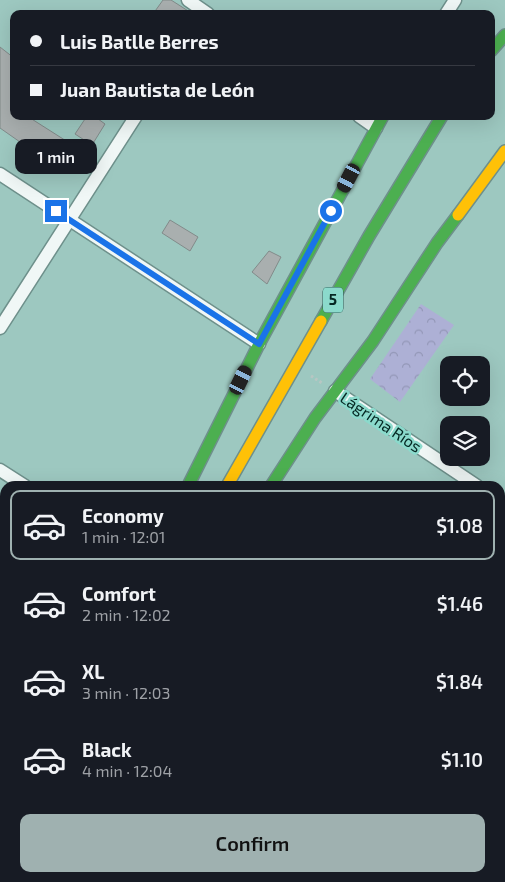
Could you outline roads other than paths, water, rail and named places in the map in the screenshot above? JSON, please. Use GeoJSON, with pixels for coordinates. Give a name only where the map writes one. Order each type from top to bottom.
{"type":"FeatureCollection","features":[{"type":"Feature","properties":{"kind":"main road"},"geometry":{"type":"LineString","coordinates":[[495,46],[505,35]]}},
{"type":"Feature","properties":{"kind":"main road"},"geometry":{"type":"LineString","coordinates":[[190,481],[259,344],[381,120]]}},
{"type":"Feature","properties":{"kind":"main road","name":"5"},"geometry":{"type":"LineString","coordinates":[[230,481],[369,236],[440,120]]}},
{"type":"Feature","properties":{"kind":"main road"},"geometry":{"type":"LineString","coordinates":[[274,481],[300,438],[373,341],[437,243],[505,151]]}},
{"type":"Feature","properties":{"kind":"street"},"geometry":{"type":"LineString","coordinates":[[188,0],[206,10]]}},
{"type":"Feature","properties":{"kind":"street"},"geometry":{"type":"LineString","coordinates":[[0,328],[133,120]]}},
{"type":"Feature","properties":{"kind":"street"},"geometry":{"type":"LineString","coordinates":[[365,120],[376,128]]}},
{"type":"Feature","properties":{"kind":"street"},"geometry":{"type":"LineString","coordinates":[[0,174],[259,344]]}},
{"type":"Feature","properties":{"kind":"street","name":"Lágrima Ríos"},"geometry":{"type":"LineString","coordinates":[[335,391],[470,481]]}},
{"type":"Feature","properties":{"kind":"street"},"geometry":{"type":"LineString","coordinates":[[0,470],[17,481]]}}]}
